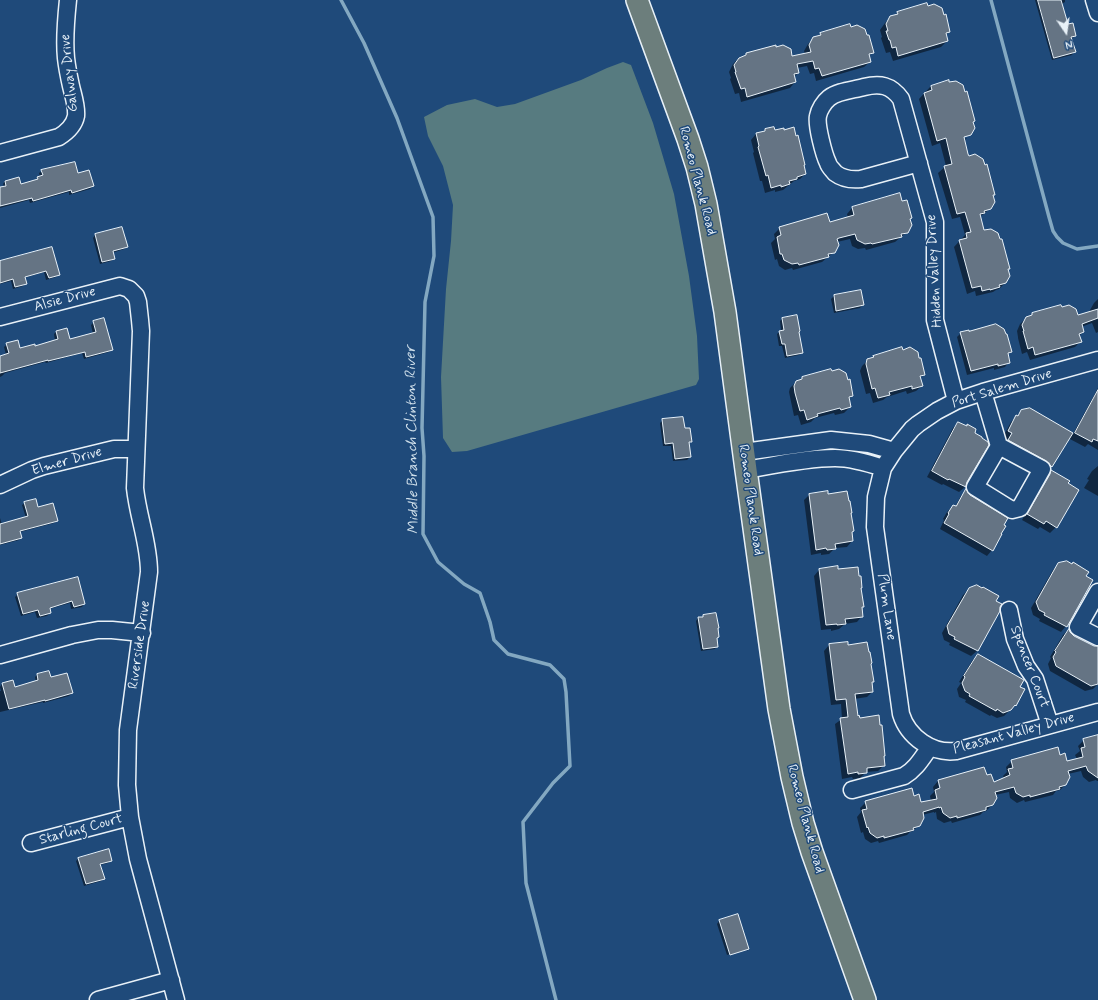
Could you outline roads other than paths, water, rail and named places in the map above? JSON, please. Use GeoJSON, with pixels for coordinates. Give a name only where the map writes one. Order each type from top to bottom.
{"type":"FeatureCollection","features":[{"type":"Feature","properties":{"kind":"main road","name":"Romeo Plank Road"},"geometry":{"type":"LineString","coordinates":[[637,0],[688,139],[706,204],[725,312],[779,709],[795,791],[803,823],[815,860],[865,1000]]}},
{"type":"Feature","properties":{"kind":"street","name":"Galway Drive"},"geometry":{"type":"LineString","coordinates":[[0,153],[59,137],[70,129],[76,116],[65,45],[68,0]]}},
{"type":"Feature","properties":{"kind":"street"},"geometry":{"type":"LineString","coordinates":[[1094,0],[1098,13]]}},
{"type":"Feature","properties":{"kind":"street","name":"Hidden Valley Drive"},"geometry":{"type":"LineString","coordinates":[[920,163],[861,179],[853,180],[841,177],[827,163],[818,128],[818,116],[821,109],[830,97],[872,85],[879,85],[894,91],[901,99],[920,163],[935,222],[935,320],[956,400]]}},
{"type":"Feature","properties":{"kind":"street","name":"Alsie Drive"},"geometry":{"type":"LineString","coordinates":[[0,317],[113,287],[120,286],[129,289]]}},
{"type":"Feature","properties":{"kind":"street","name":"Riverside Drive"},"geometry":{"type":"LineString","coordinates":[[129,289],[136,296],[138,302],[141,331],[135,494],[148,548],[149,561],[148,584],[142,633],[128,730],[128,785],[130,817],[142,875],[176,1000]]}},
{"type":"Feature","properties":{"kind":"street","name":"Port Salem Drive"},"geometry":{"type":"LineString","coordinates":[[883,468],[894,451],[912,429],[937,411],[956,400],[1098,360]]}},
{"type":"Feature","properties":{"kind":"street"},"geometry":{"type":"LineString","coordinates":[[983,392],[999,446]]}},
{"type":"Feature","properties":{"kind":"street"},"geometry":{"type":"LineString","coordinates":[[745,460],[831,440],[869,444],[894,451]]}},
{"type":"Feature","properties":{"kind":"street","name":"Elmer Drive"},"geometry":{"type":"LineString","coordinates":[[0,485],[32,470],[51,464],[114,449],[136,449]]}},
{"type":"Feature","properties":{"kind":"street"},"geometry":{"type":"LineString","coordinates":[[745,460],[802,461],[835,458],[861,461],[883,468]]}},
{"type":"Feature","properties":{"kind":"street","name":"Plum Lane"},"geometry":{"type":"LineString","coordinates":[[883,468],[876,497],[875,527],[901,714],[904,723],[913,736],[925,744]]}},
{"type":"Feature","properties":{"kind":"street"},"geometry":{"type":"LineString","coordinates":[[1098,592],[1078,627],[1098,637]]}},
{"type":"Feature","properties":{"kind":"street","name":"Spencer Court"},"geometry":{"type":"LineString","coordinates":[[1009,610],[1015,639],[1026,666],[1036,679],[1050,725]]}},
{"type":"Feature","properties":{"kind":"street"},"geometry":{"type":"LineString","coordinates":[[0,654],[72,635],[98,630],[142,633]]}},
{"type":"Feature","properties":{"kind":"street","name":"Pleasant Valley Drive"},"geometry":{"type":"LineString","coordinates":[[925,744],[939,751],[956,752],[1098,712]]}},
{"type":"Feature","properties":{"kind":"street"},"geometry":{"type":"LineString","coordinates":[[852,790],[904,776],[918,764],[925,744]]}},
{"type":"Feature","properties":{"kind":"street","name":"Starling Court"},"geometry":{"type":"LineString","coordinates":[[31,843],[130,817]]}},
{"type":"Feature","properties":{"kind":"street"},"geometry":{"type":"LineString","coordinates":[[98,1000],[171,980]]}},
{"type":"Feature","properties":{"kind":"waterway","name":"Middle Branch Clinton River"},"geometry":{"type":"LineString","coordinates":[[341,0],[364,43],[397,118],[433,217],[434,256],[425,302],[422,428],[424,456],[423,534],[438,562],[464,584],[480,593],[490,622],[494,640],[508,654],[550,665],[564,679],[570,766],[553,783],[523,822],[526,883],[556,1000]]}},
{"type":"Feature","properties":{"kind":"waterway"},"geometry":{"type":"LineString","coordinates":[[991,0],[1053,231],[1063,243],[1077,249],[1098,246]]}}]}
